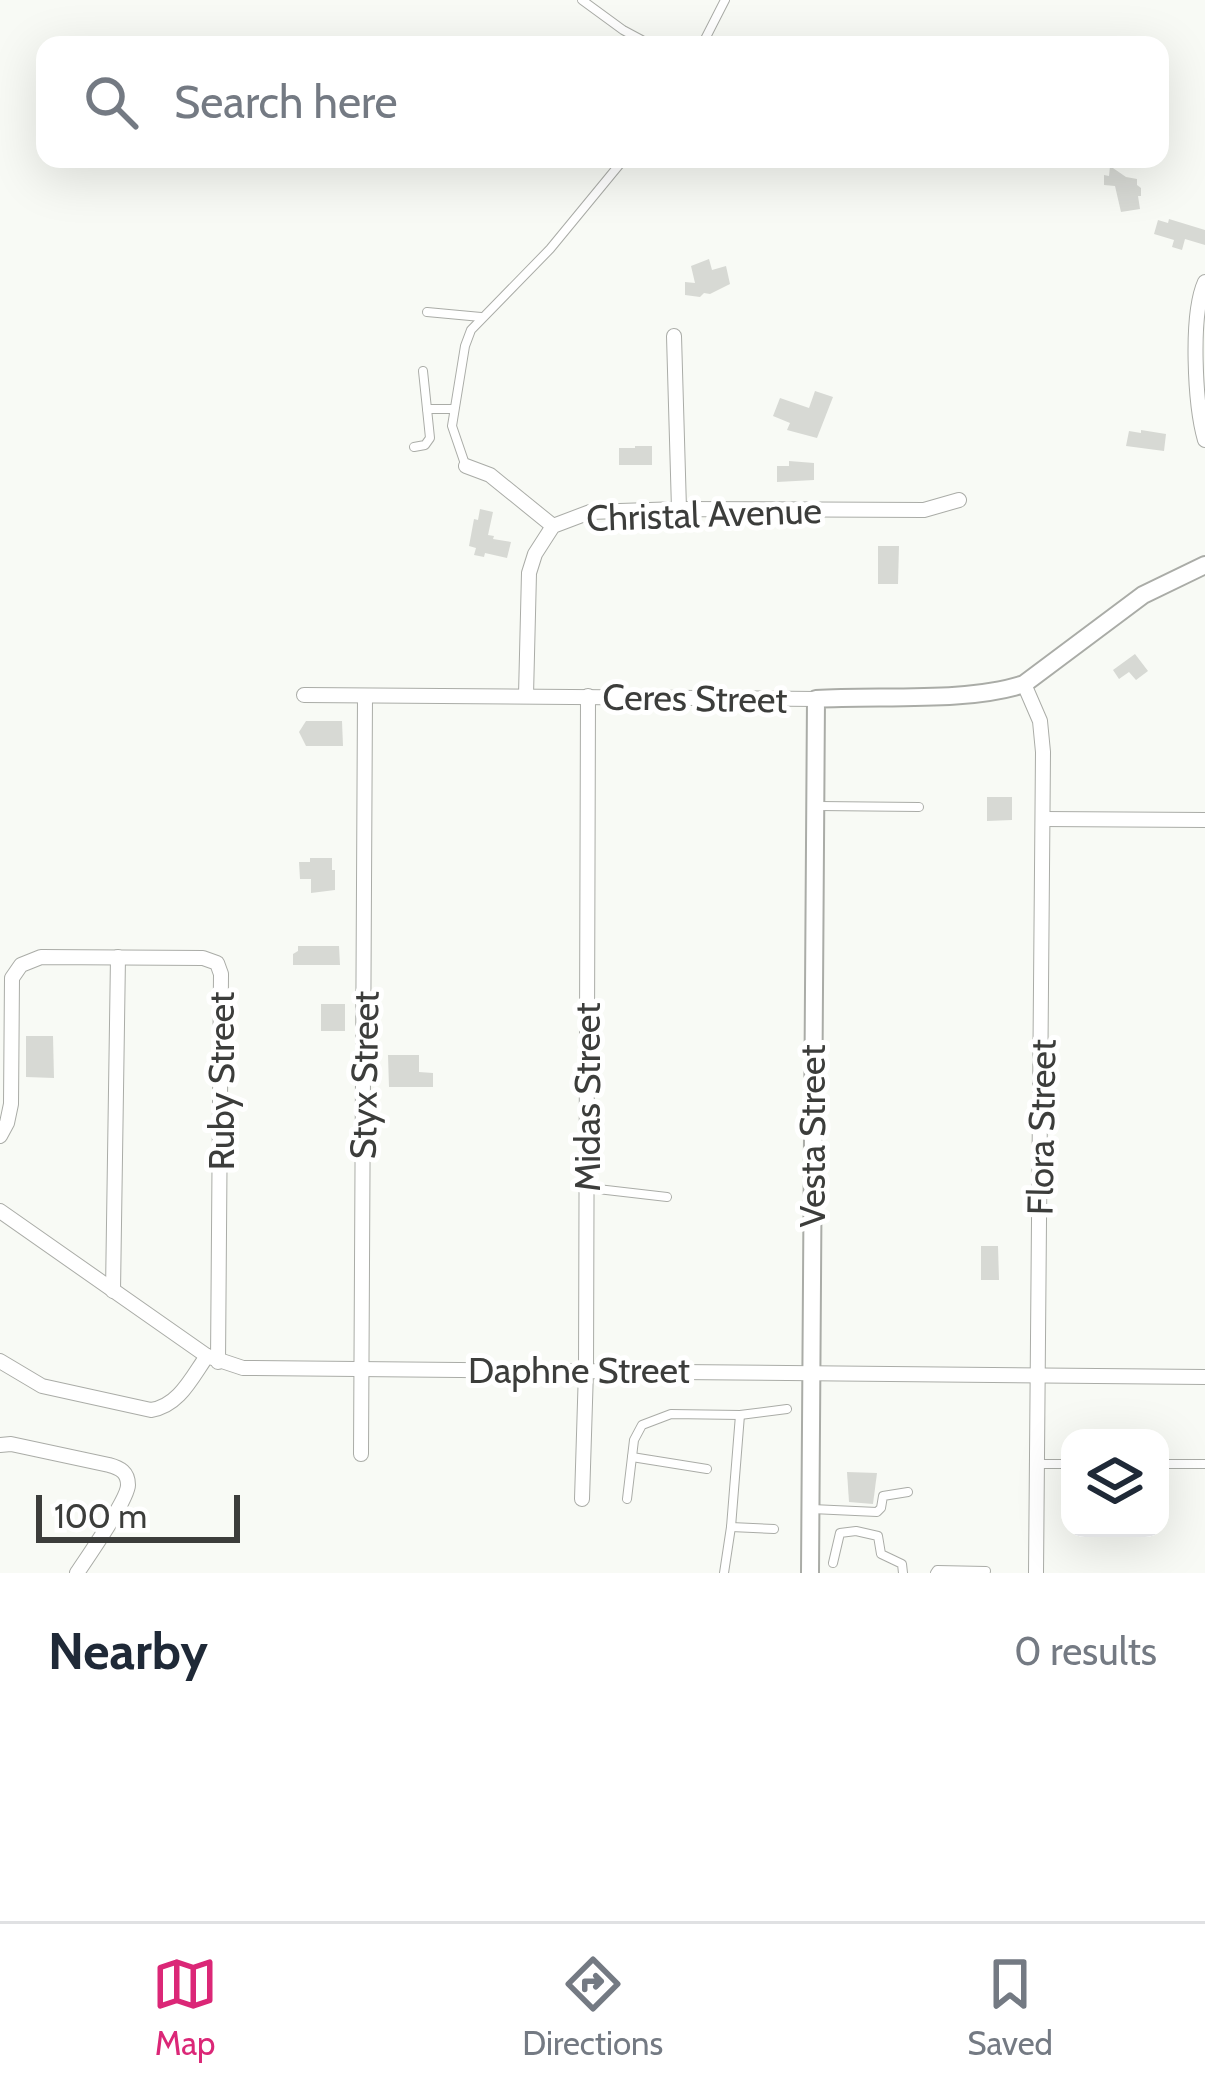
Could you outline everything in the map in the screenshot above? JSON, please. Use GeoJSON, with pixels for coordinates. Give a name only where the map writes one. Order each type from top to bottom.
{"type":"FeatureCollection","features":[{"type":"Feature","properties":{"kind":"street"},"geometry":{"type":"LineString","coordinates":[[1205,283],[1196,323],[1198,402],[1205,440]]}},
{"type":"Feature","properties":{"kind":"street"},"geometry":{"type":"LineString","coordinates":[[674,336],[679,508]]}},
{"type":"Feature","properties":{"kind":"street"},"geometry":{"type":"LineString","coordinates":[[466,466],[490,475],[553,526]]}},
{"type":"Feature","properties":{"kind":"street","name":"Christal Avenue"},"geometry":{"type":"LineString","coordinates":[[526,695],[529,573],[553,526],[590,512],[924,510],[959,500]]}},
{"type":"Feature","properties":{"kind":"street"},"geometry":{"type":"LineString","coordinates":[[1024,684],[1143,595],[1205,565]]}},
{"type":"Feature","properties":{"kind":"street","name":"Ceres Street"},"geometry":{"type":"LineString","coordinates":[[304,695],[816,699],[960,694],[1024,684]]}},
{"type":"Feature","properties":{"kind":"street","name":"Flora Street"},"geometry":{"type":"LineString","coordinates":[[1024,684],[1042,734],[1036,1573]]}},
{"type":"Feature","properties":{"kind":"street","name":"Styx Street"},"geometry":{"type":"LineString","coordinates":[[361,1454],[365,696]]}},
{"type":"Feature","properties":{"kind":"street","name":"Midas Street"},"geometry":{"type":"LineString","coordinates":[[582,1498],[588,696]]}},
{"type":"Feature","properties":{"kind":"street","name":"Vesta Street"},"geometry":{"type":"LineString","coordinates":[[810,1573],[816,699]]}},
{"type":"Feature","properties":{"kind":"street"},"geometry":{"type":"LineString","coordinates":[[1043,819],[1205,820]]}},
{"type":"Feature","properties":{"kind":"street"},"geometry":{"type":"LineString","coordinates":[[113,1291],[118,957]]}},
{"type":"Feature","properties":{"kind":"street","name":"Ruby Street"},"geometry":{"type":"LineString","coordinates":[[0,1136],[11,1104],[13,973],[26,961],[118,957],[208,958],[217,963],[221,974],[212,1359]]}},
{"type":"Feature","properties":{"kind":"street","name":"Daphne Street"},"geometry":{"type":"LineString","coordinates":[[0,1211],[212,1359],[243,1368],[1205,1377]]}},
{"type":"Feature","properties":{"kind":"street"},"geometry":{"type":"LineString","coordinates":[[0,1361],[42,1385],[151,1410],[174,1401],[212,1359]]}},
{"type":"Feature","properties":{"kind":"street"},"geometry":{"type":"LineString","coordinates":[[0,1445],[109,1465],[125,1474],[127,1493],[77,1573]]}},
{"type":"Feature","properties":{"kind":"lane"},"geometry":{"type":"LineString","coordinates":[[582,0],[634,36]]}},
{"type":"Feature","properties":{"kind":"lane"},"geometry":{"type":"LineString","coordinates":[[707,36],[725,0]]}},
{"type":"Feature","properties":{"kind":"lane"},"geometry":{"type":"LineString","coordinates":[[466,466],[452,433],[471,330],[550,249],[614,168]]}},
{"type":"Feature","properties":{"kind":"lane"},"geometry":{"type":"LineString","coordinates":[[427,312],[482,317]]}},
{"type":"Feature","properties":{"kind":"lane"},"geometry":{"type":"LineString","coordinates":[[414,446],[425,445],[430,438],[423,370]]}},
{"type":"Feature","properties":{"kind":"lane"},"geometry":{"type":"LineString","coordinates":[[427,409],[453,409]]}},
{"type":"Feature","properties":{"kind":"lane"},"geometry":{"type":"LineString","coordinates":[[815,806],[919,807]]}},
{"type":"Feature","properties":{"kind":"lane"},"geometry":{"type":"LineString","coordinates":[[587,1188],[667,1197]]}},
{"type":"Feature","properties":{"kind":"lane"},"geometry":{"type":"LineString","coordinates":[[627,1498],[637,1431],[654,1419],[787,1409]]}},
{"type":"Feature","properties":{"kind":"lane"},"geometry":{"type":"LineString","coordinates":[[724,1573],[740,1415]]}},
{"type":"Feature","properties":{"kind":"lane"},"geometry":{"type":"LineString","coordinates":[[632,1457],[707,1469]]}},
{"type":"Feature","properties":{"kind":"lane"},"geometry":{"type":"LineString","coordinates":[[1037,1464],[1061,1464]]}},
{"type":"Feature","properties":{"kind":"lane"},"geometry":{"type":"LineString","coordinates":[[1169,1464],[1205,1464]]}},
{"type":"Feature","properties":{"kind":"lane"},"geometry":{"type":"LineString","coordinates":[[810,1509],[879,1512],[884,1495],[908,1492]]}},
{"type":"Feature","properties":{"kind":"lane"},"geometry":{"type":"LineString","coordinates":[[731,1526],[774,1529]]}},
{"type":"Feature","properties":{"kind":"lane"},"geometry":{"type":"LineString","coordinates":[[833,1563],[840,1533],[856,1531],[878,1536],[880,1553],[902,1564],[903,1573]]}},
{"type":"Feature","properties":{"kind":"lane"},"geometry":{"type":"LineString","coordinates":[[935,1573],[986,1570]]}},
{"type":"Feature","properties":{"kind":"building"},"geometry":{"type":"Polygon","coordinates":[[[1113,168],[1137,179],[1140,209],[1121,212],[1115,186],[1104,185],[1104,175],[1109,176],[1113,168]]]}},
{"type":"Feature","properties":{"kind":"building"},"geometry":{"type":"Polygon","coordinates":[[[1169,219],[1205,230],[1205,245],[1185,239],[1182,250],[1172,247],[1174,240],[1154,234],[1158,220],[1168,223],[1169,219]]]}},
{"type":"Feature","properties":{"kind":"building"},"geometry":{"type":"Polygon","coordinates":[[[709,259],[712,270],[726,266],[730,284],[700,297],[685,295],[685,282],[695,283],[691,266],[709,259]]]}},
{"type":"Feature","properties":{"kind":"building"},"geometry":{"type":"Polygon","coordinates":[[[815,391],[833,397],[817,438],[787,430],[790,423],[773,416],[780,398],[809,408],[815,391]]]}},
{"type":"Feature","properties":{"kind":"building"},"geometry":{"type":"Polygon","coordinates":[[[1129,431],[1166,434],[1164,451],[1126,446],[1129,431]]]}},
{"type":"Feature","properties":{"kind":"building"},"geometry":{"type":"Polygon","coordinates":[[[652,446],[652,465],[619,465],[619,448],[652,446]]]}},
{"type":"Feature","properties":{"kind":"building"},"geometry":{"type":"Polygon","coordinates":[[[789,461],[814,463],[814,480],[777,482],[777,466],[789,466],[789,461]]]}},
{"type":"Feature","properties":{"kind":"building"},"geometry":{"type":"Polygon","coordinates":[[[480,509],[493,512],[488,535],[511,542],[507,558],[474,555],[476,548],[469,546],[480,509]]]}},
{"type":"Feature","properties":{"kind":"building"},"geometry":{"type":"Polygon","coordinates":[[[878,546],[899,546],[898,584],[878,584],[878,546]]]}},
{"type":"Feature","properties":{"kind":"building"},"geometry":{"type":"Polygon","coordinates":[[[1135,654],[1148,671],[1136,680],[1129,672],[1119,679],[1113,670],[1135,654]]]}},
{"type":"Feature","properties":{"kind":"building"},"geometry":{"type":"Polygon","coordinates":[[[306,721],[342,721],[343,746],[306,746],[299,732],[306,721]]]}},
{"type":"Feature","properties":{"kind":"building"},"geometry":{"type":"Polygon","coordinates":[[[987,797],[1012,797],[1012,820],[987,821],[987,797]]]}},
{"type":"Feature","properties":{"kind":"building"},"geometry":{"type":"Polygon","coordinates":[[[310,858],[332,858],[335,890],[311,893],[311,879],[300,879],[299,862],[310,862],[310,858]]]}},
{"type":"Feature","properties":{"kind":"building"},"geometry":{"type":"Polygon","coordinates":[[[298,946],[339,946],[340,965],[293,965],[298,946]]]}},
{"type":"Feature","properties":{"kind":"building"},"geometry":{"type":"Polygon","coordinates":[[[321,1004],[345,1004],[345,1031],[321,1031],[321,1004]]]}},
{"type":"Feature","properties":{"kind":"building"},"geometry":{"type":"Polygon","coordinates":[[[26,1036],[53,1036],[54,1078],[26,1077],[26,1036]]]}},
{"type":"Feature","properties":{"kind":"building"},"geometry":{"type":"Polygon","coordinates":[[[388,1055],[419,1055],[419,1072],[433,1073],[433,1087],[389,1087],[388,1055]]]}},
{"type":"Feature","properties":{"kind":"building"},"geometry":{"type":"Polygon","coordinates":[[[981,1246],[998,1246],[999,1280],[981,1280],[981,1246]]]}},
{"type":"Feature","properties":{"kind":"building"},"geometry":{"type":"Polygon","coordinates":[[[847,1472],[877,1473],[873,1504],[849,1502],[847,1472]]]}}]}
